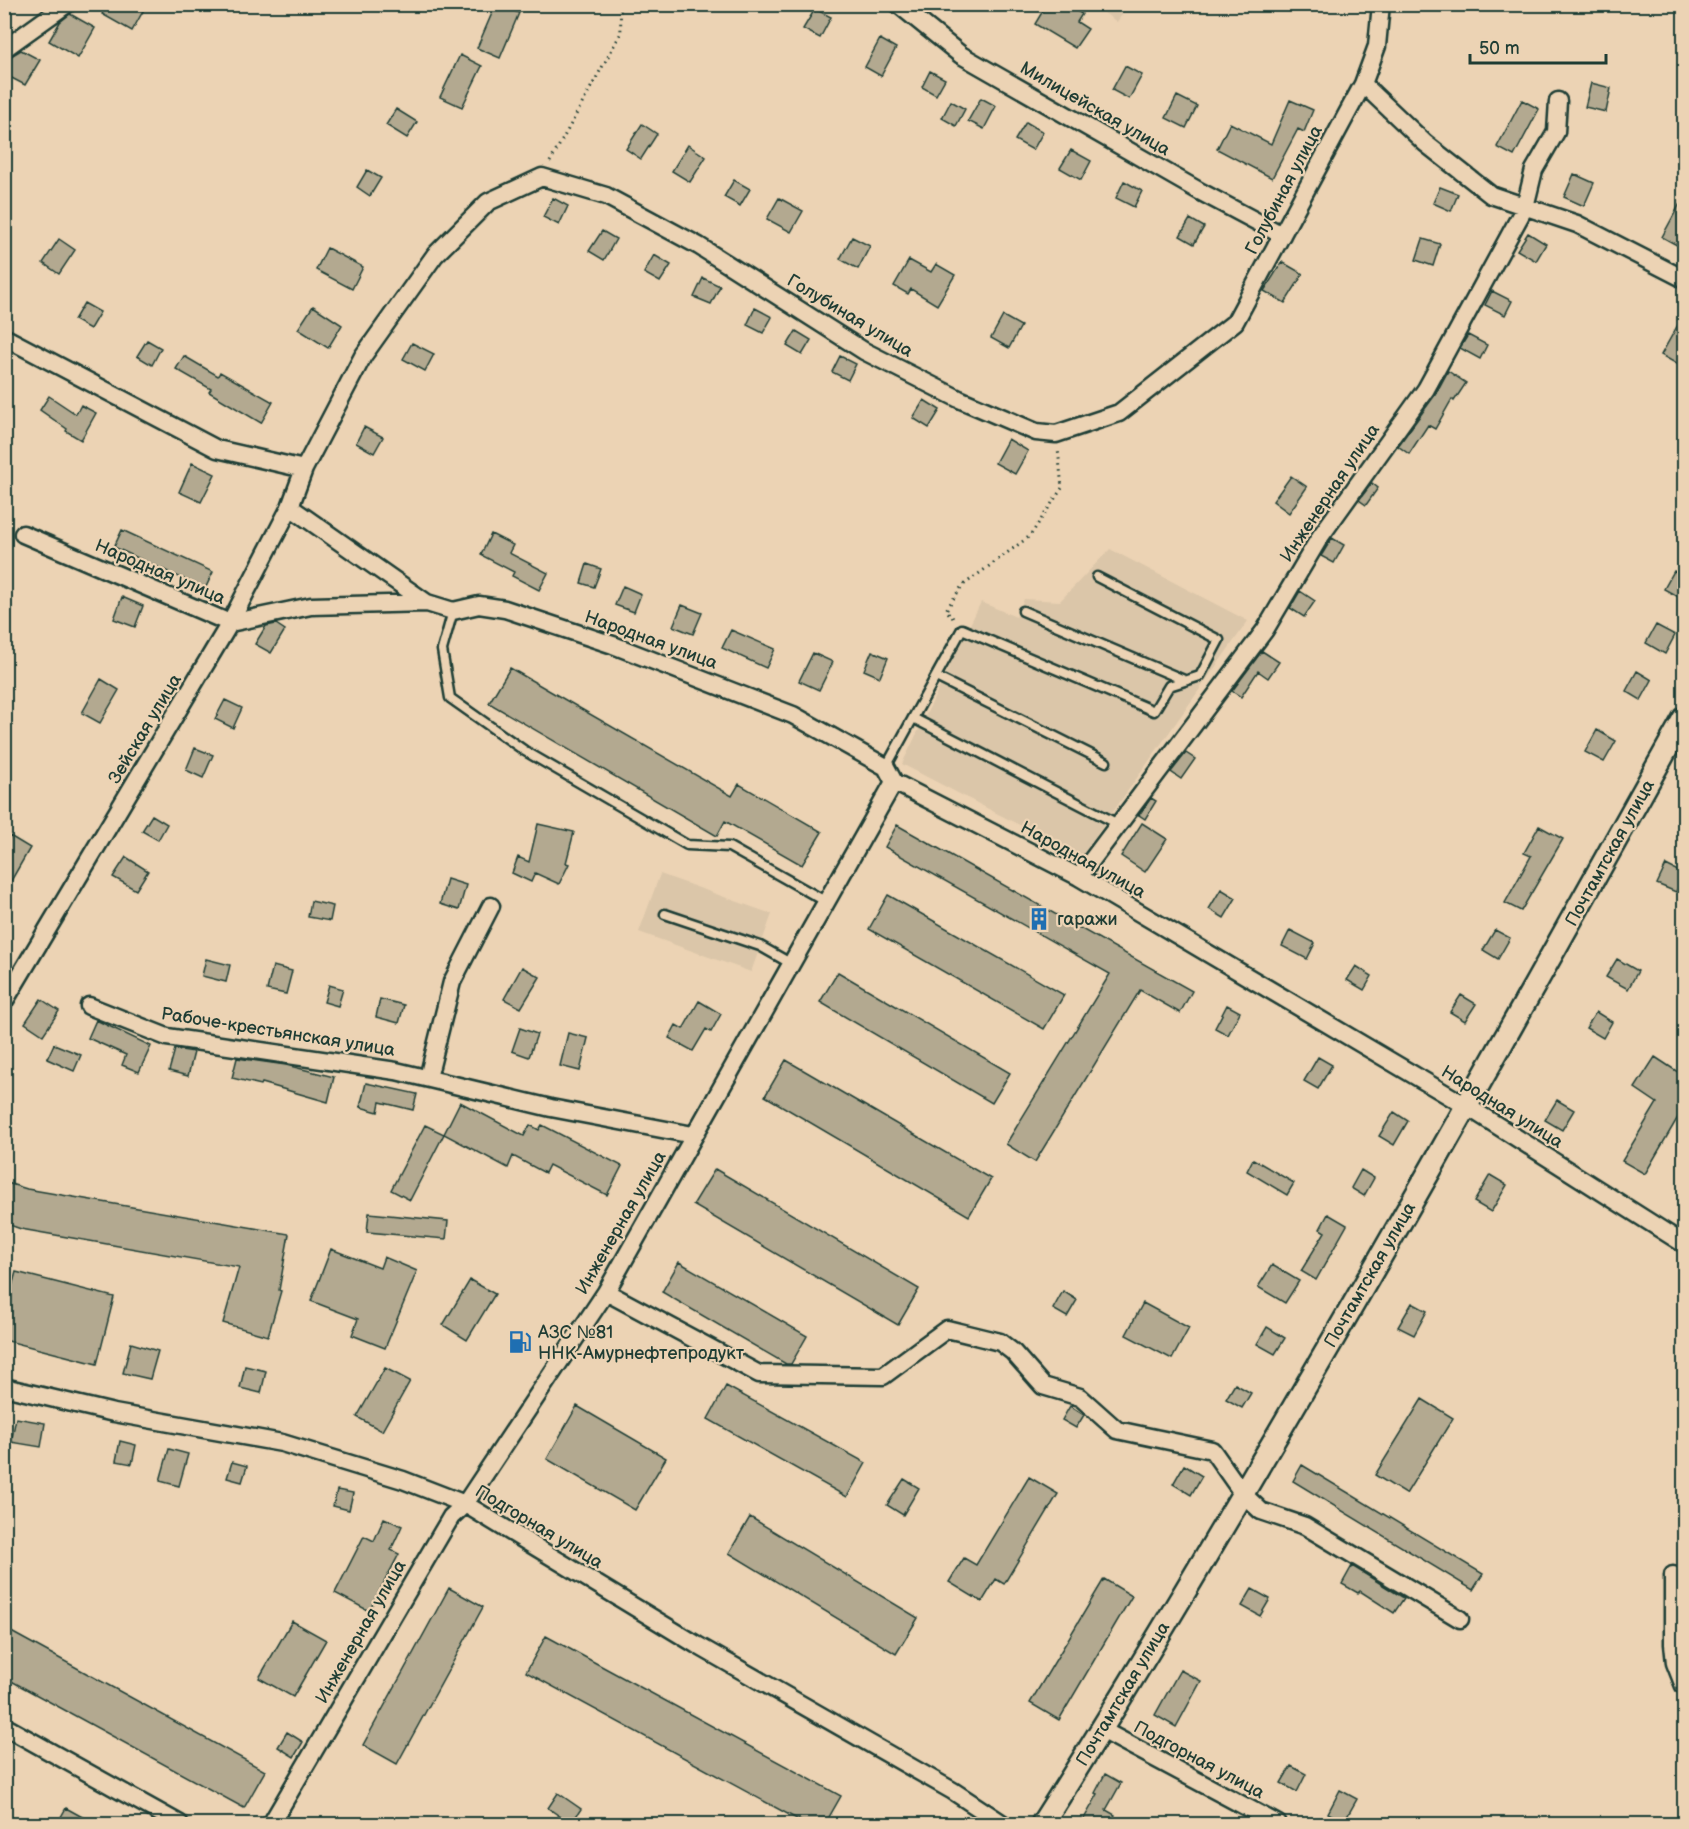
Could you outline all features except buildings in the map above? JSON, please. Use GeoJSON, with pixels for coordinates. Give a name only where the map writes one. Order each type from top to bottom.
{"type":"FeatureCollection","features":[{"type":"Feature","properties":{"kind":"street"},"geometry":{"type":"LineString","coordinates":[[4,49],[67,4]]}},
{"type":"Feature","properties":{"kind":"street","name":"Милицейская улица"},"geometry":{"type":"LineString","coordinates":[[898,4],[961,55],[1201,192],[1282,235]]}},
{"type":"Feature","properties":{"kind":"street","name":"Голубиная улица"},"geometry":{"type":"LineString","coordinates":[[542,177],[606,196],[699,246],[864,351],[959,399],[1036,432],[1056,434],[1119,413],[1235,322],[1363,84],[1377,46],[1381,4]]}},
{"type":"Feature","properties":{"kind":"street"},"geometry":{"type":"LineString","coordinates":[[1363,84],[1425,143],[1491,195],[1577,224],[1684,279]]}},
{"type":"Feature","properties":{"kind":"street","name":"Инженерная улица"},"geometry":{"type":"LineString","coordinates":[[1079,877],[1265,630],[1320,537],[1426,389],[1526,207],[1533,170],[1556,132],[1558,101]]}},
{"type":"Feature","properties":{"kind":"street"},"geometry":{"type":"LineString","coordinates":[[4,337],[217,449],[304,469],[363,356],[435,255],[488,202],[542,177]]}},
{"type":"Feature","properties":{"kind":"street","name":"Зейская улица"},"geometry":{"type":"LineString","coordinates":[[4,1002],[230,623],[290,507],[304,469]]}},
{"type":"Feature","properties":{"kind":"street","name":"Народная улица"},"geometry":{"type":"LineString","coordinates":[[290,507],[427,603],[453,611],[478,605],[505,609],[613,645],[793,715],[885,767],[894,782],[1079,877],[1468,1107],[1684,1244]]}},
{"type":"Feature","properties":{"kind":"street","name":"Народная улица"},"geometry":{"type":"LineString","coordinates":[[23,534],[230,623],[311,606],[427,603]]}},
{"type":"Feature","properties":{"kind":"street","name":"Почтамтская улица"},"geometry":{"type":"LineString","coordinates":[[1042,1824],[1102,1730],[1243,1494],[1468,1107],[1684,718]]}},
{"type":"Feature","properties":{"kind":"street","name":"Инженерная улица"},"geometry":{"type":"LineString","coordinates":[[271,1824],[451,1517],[465,1504],[606,1292],[894,782]]}},
{"type":"Feature","properties":{"kind":"street"},"geometry":{"type":"LineString","coordinates":[[428,1078],[453,982],[491,906]]}},
{"type":"Feature","properties":{"kind":"street","name":"Рабоче-крестьянская улица"},"geometry":{"type":"LineString","coordinates":[[89,1006],[167,1036],[396,1071],[551,1108],[693,1135]]}},
{"type":"Feature","properties":{"kind":"street"},"geometry":{"type":"LineString","coordinates":[[606,1292],[759,1374],[883,1376],[947,1329],[1000,1342],[1013,1352],[1043,1386],[1080,1397],[1117,1430],[1212,1450],[1243,1494],[1261,1511],[1305,1526],[1460,1619]]}},
{"type":"Feature","properties":{"kind":"street","name":"Подгорная улица"},"geometry":{"type":"LineString","coordinates":[[4,1387],[114,1413],[282,1443],[404,1480],[465,1504],[697,1645],[953,1791],[1003,1824]]}},
{"type":"Feature","properties":{"kind":"street"},"geometry":{"type":"LineString","coordinates":[[1673,1575],[1672,1644],[1684,1686]]}},
{"type":"Feature","properties":{"kind":"street"},"geometry":{"type":"LineString","coordinates":[[4,1726],[180,1824]]}},
{"type":"Feature","properties":{"kind":"street","name":"Подгорная улица"},"geometry":{"type":"LineString","coordinates":[[1102,1730],[1278,1824]]}},
{"type":"Feature","properties":{"kind":"lane"},"geometry":{"type":"LineString","coordinates":[[885,767],[962,629],[1154,711],[1169,686],[1200,676],[1219,640],[1098,578]]}},
{"type":"Feature","properties":{"kind":"lane"},"geometry":{"type":"LineString","coordinates":[[453,611],[442,650],[450,698],[525,751],[687,844],[729,847],[825,901]]}},
{"type":"Feature","properties":{"kind":"lane"},"geometry":{"type":"LineString","coordinates":[[1023,611],[1184,680]]}},
{"type":"Feature","properties":{"kind":"lane"},"geometry":{"type":"LineString","coordinates":[[936,677],[1106,762]]}},
{"type":"Feature","properties":{"kind":"lane"},"geometry":{"type":"LineString","coordinates":[[913,718],[1120,825]]}},
{"type":"Feature","properties":{"kind":"lane"},"geometry":{"type":"LineString","coordinates":[[664,914],[760,946],[790,963]]}},
{"type":"Feature","properties":{"kind":"path"},"geometry":{"type":"LineString","coordinates":[[542,177],[621,33],[620,4]]}},
{"type":"Feature","properties":{"kind":"path"},"geometry":{"type":"LineString","coordinates":[[962,629],[946,610],[962,586],[1030,536],[1062,488],[1056,434]]}},
{"type":"Feature","properties":{"kind":"shaded area"},"geometry":{"type":"Polygon","coordinates":[[[1093,5],[1128,5],[1117,22],[1093,5]]]}},
{"type":"Feature","properties":{"kind":"shaded area"},"geometry":{"type":"Polygon","coordinates":[[[1110,549],[1248,621],[1081,857],[902,764],[981,602],[1016,617],[1024,599],[1060,601],[1110,549]]]}},
{"type":"Feature","properties":{"kind":"shaded area"},"geometry":{"type":"Polygon","coordinates":[[[660,874],[772,914],[751,972],[639,932],[660,874]]]}},
{"type":"Feature","properties":{"kind":"place","name":"гаражи"},"geometry":{"type":"Point","coordinates":[1039,919]}},
{"type":"Feature","properties":{"kind":"place","name":"АЗС №81 ННК-Амурнефтепродукт"},"geometry":{"type":"Point","coordinates":[520,1342]}}]}
